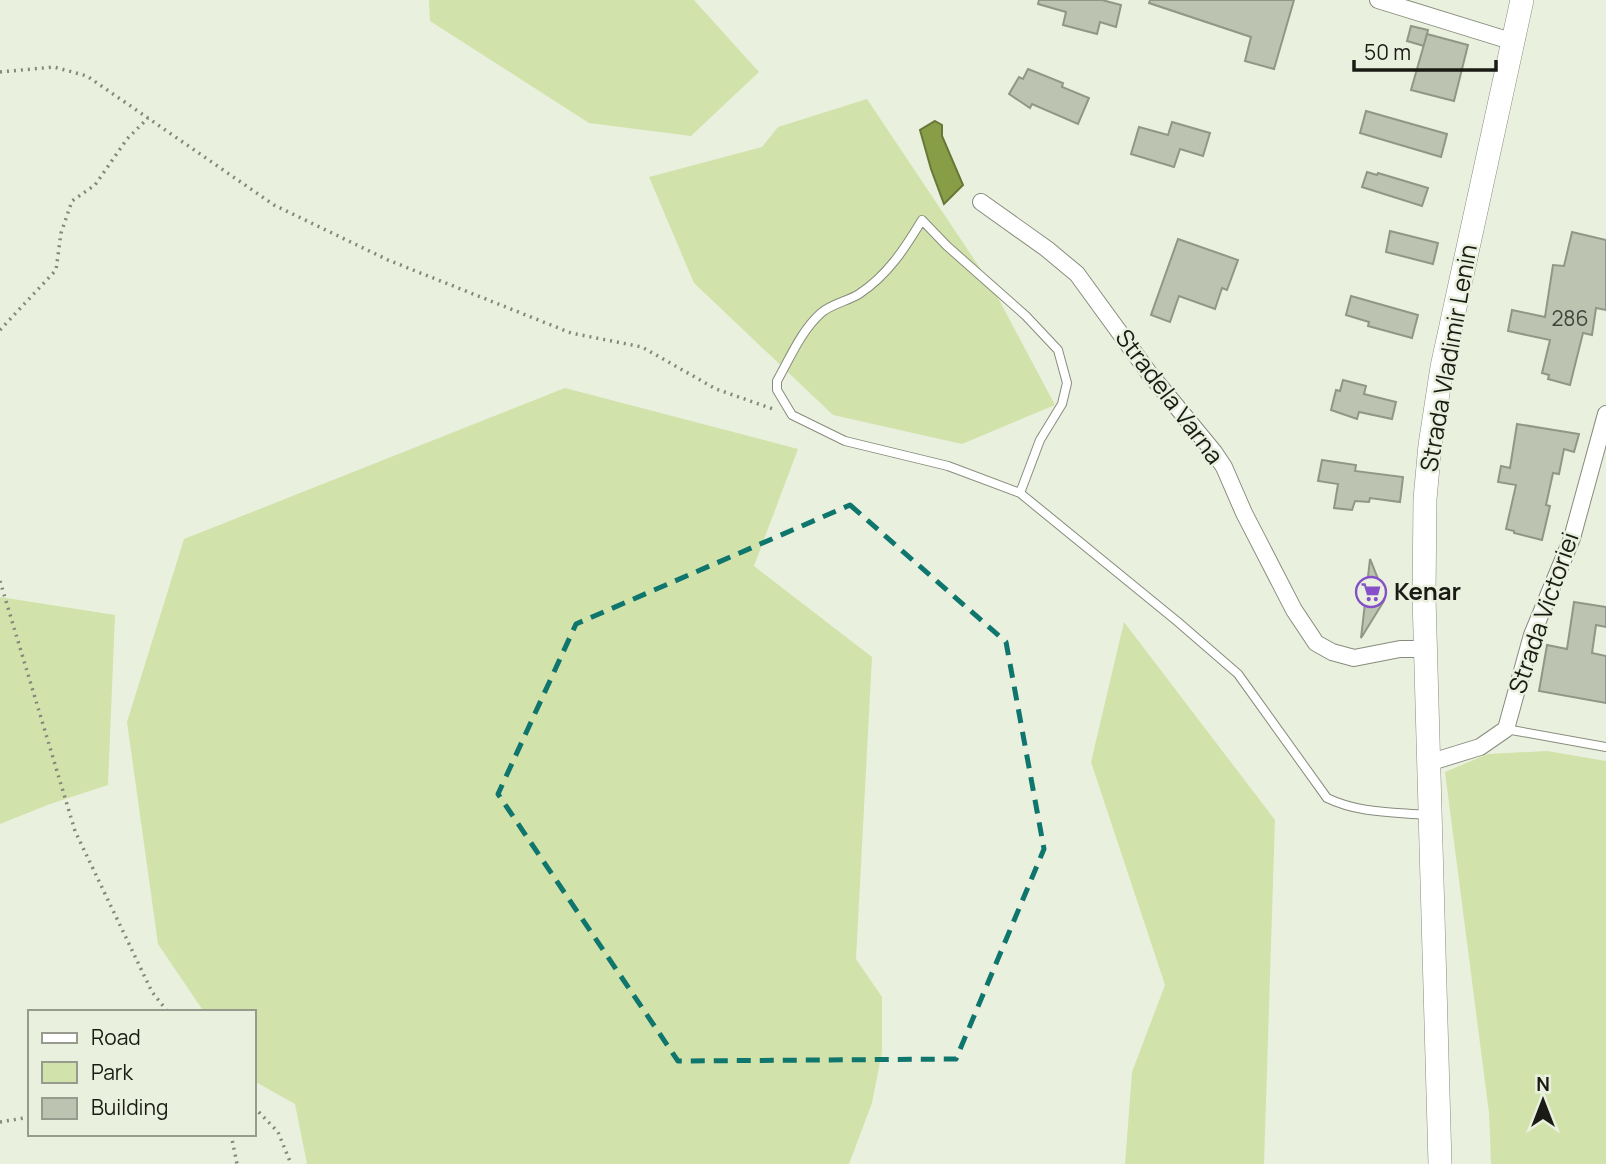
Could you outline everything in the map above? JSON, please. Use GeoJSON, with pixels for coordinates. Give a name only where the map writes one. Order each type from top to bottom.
{"type":"FeatureCollection","features":[{"type":"Feature","properties":{"kind":"main road","name":"Strada Vladimir Lenin"},"geometry":{"type":"LineString","coordinates":[[1440,1164],[1425,649],[1425,499],[1442,367],[1522,0]]}},
{"type":"Feature","properties":{"kind":"street"},"geometry":{"type":"LineString","coordinates":[[1378,0],[1514,42]]}},
{"type":"Feature","properties":{"kind":"street","name":"Stradela Varna"},"geometry":{"type":"LineString","coordinates":[[981,202],[1077,274],[1149,373],[1208,443],[1224,467],[1244,513],[1294,610],[1316,643],[1332,652],[1354,658],[1400,649],[1425,649]]}},
{"type":"Feature","properties":{"kind":"street","name":"Strada Victoriei"},"geometry":{"type":"LineString","coordinates":[[1506,729],[1532,635],[1572,538],[1606,414]]}},
{"type":"Feature","properties":{"kind":"street"},"geometry":{"type":"LineString","coordinates":[[1428,763],[1480,747],[1506,729]]}},
{"type":"Feature","properties":{"kind":"lane"},"geometry":{"type":"LineString","coordinates":[[1020,493],[1040,440],[1062,404],[1067,383],[1058,350],[1026,316],[947,246],[922,220],[902,253],[885,273],[859,294],[822,312],[801,338],[777,381],[777,390],[792,415],[845,441],[948,466],[1020,493],[1238,674],[1327,797],[1341,805],[1366,810],[1429,815]]}},
{"type":"Feature","properties":{"kind":"lane"},"geometry":{"type":"LineString","coordinates":[[1506,729],[1606,747]]}},
{"type":"Feature","properties":{"kind":"path"},"geometry":{"type":"LineString","coordinates":[[0,72],[54,67],[87,76],[274,205],[388,260],[572,333],[642,347],[716,389],[792,415]]}},
{"type":"Feature","properties":{"kind":"path"},"geometry":{"type":"LineString","coordinates":[[0,330],[56,270],[61,233],[72,201],[95,185],[127,139],[148,118]]}},
{"type":"Feature","properties":{"kind":"path"},"geometry":{"type":"LineString","coordinates":[[0,582],[75,831],[152,992],[166,1010]]}},
{"type":"Feature","properties":{"kind":"path"},"geometry":{"type":"LineString","coordinates":[[256,1109],[278,1132],[291,1164]]}},
{"type":"Feature","properties":{"kind":"path"},"geometry":{"type":"LineString","coordinates":[[0,1122],[28,1117]]}},
{"type":"Feature","properties":{"kind":"path"},"geometry":{"type":"LineString","coordinates":[[231,1136],[237,1164]]}},
{"type":"Feature","properties":{"kind":"highlighted area"},"geometry":{"type":"Polygon","coordinates":[[[850,505],[1006,642],[1044,849],[956,1059],[678,1061],[498,794],[576,624],[850,505]]]}},
{"type":"Feature","properties":{"kind":"green space"},"geometry":{"type":"Polygon","coordinates":[[[429,0],[694,0],[759,72],[691,136],[589,123],[430,21],[429,0]]]}},
{"type":"Feature","properties":{"kind":"green space"},"geometry":{"type":"Polygon","coordinates":[[[867,99],[990,283],[1055,405],[962,444],[833,415],[694,283],[649,177],[762,147],[778,127],[867,99]]]}},
{"type":"Feature","properties":{"kind":"green space"},"geometry":{"type":"Polygon","coordinates":[[[565,388],[798,449],[754,566],[872,657],[856,959],[882,997],[882,1052],[872,1103],[849,1164],[307,1164],[295,1104],[256,1082],[256,1010],[203,1010],[158,944],[127,722],[184,539],[565,388]]]}},
{"type":"Feature","properties":{"kind":"green space"},"geometry":{"type":"Polygon","coordinates":[[[0,597],[115,615],[108,785],[0,824],[0,597]]]}},
{"type":"Feature","properties":{"kind":"green space"},"geometry":{"type":"Polygon","coordinates":[[[1124,622],[1275,820],[1264,1164],[1125,1164],[1132,1072],[1165,985],[1091,762],[1124,622]]]}},
{"type":"Feature","properties":{"kind":"green space"},"geometry":{"type":"Polygon","coordinates":[[[1547,751],[1606,761],[1606,1164],[1491,1164],[1489,1113],[1445,772],[1488,754],[1547,751]]]}},
{"type":"Feature","properties":{"kind":"shaded area"},"geometry":{"type":"Polygon","coordinates":[[[935,121],[942,125],[942,136],[963,185],[944,204],[920,130],[935,121]]]}},
{"type":"Feature","properties":{"kind":"building"},"geometry":{"type":"Polygon","coordinates":[[[1039,0],[1102,0],[1121,5],[1116,27],[1100,22],[1097,34],[1063,25],[1066,12],[1038,4],[1039,0]]]}},
{"type":"Feature","properties":{"kind":"building"},"geometry":{"type":"Polygon","coordinates":[[[1150,0],[1294,0],[1274,69],[1245,61],[1251,37],[1149,3],[1150,0]]]}},
{"type":"Feature","properties":{"kind":"building"},"geometry":{"type":"Polygon","coordinates":[[[1411,26],[1428,30],[1424,46],[1407,41],[1411,26]]]}},
{"type":"Feature","properties":{"kind":"building"},"geometry":{"type":"Polygon","coordinates":[[[1427,34],[1468,45],[1454,101],[1411,90],[1427,34]]]}},
{"type":"Feature","properties":{"kind":"building"},"geometry":{"type":"Polygon","coordinates":[[[1028,69],[1063,83],[1062,87],[1089,98],[1078,124],[1032,104],[1030,108],[1009,94],[1019,77],[1023,79],[1028,69]]]}},
{"type":"Feature","properties":{"kind":"building"},"geometry":{"type":"Polygon","coordinates":[[[1366,111],[1447,134],[1441,157],[1360,133],[1366,111]]]}},
{"type":"Feature","properties":{"kind":"building"},"geometry":{"type":"Polygon","coordinates":[[[1172,122],[1210,133],[1203,156],[1180,149],[1174,167],[1131,154],[1139,127],[1168,135],[1172,122]]]}},
{"type":"Feature","properties":{"kind":"building"},"geometry":{"type":"Polygon","coordinates":[[[1367,172],[1428,188],[1422,206],[1362,187],[1367,172]]]}},
{"type":"Feature","properties":{"kind":"building"},"geometry":{"type":"Polygon","coordinates":[[[1390,231],[1438,243],[1433,264],[1386,252],[1390,231]]]}},
{"type":"Feature","properties":{"kind":"building"},"geometry":{"type":"Polygon","coordinates":[[[1572,232],[1606,240],[1606,310],[1596,308],[1592,335],[1583,333],[1570,385],[1548,379],[1549,375],[1542,373],[1550,340],[1508,331],[1512,310],[1545,317],[1553,265],[1564,266],[1572,232]]]}},
{"type":"Feature","properties":{"kind":"building"},"geometry":{"type":"Polygon","coordinates":[[[1178,239],[1238,260],[1227,290],[1222,288],[1215,309],[1179,296],[1170,322],[1151,315],[1178,239]]]}},
{"type":"Feature","properties":{"kind":"building"},"geometry":{"type":"Polygon","coordinates":[[[1351,296],[1418,315],[1412,338],[1368,326],[1369,322],[1346,315],[1351,296]]]}},
{"type":"Feature","properties":{"kind":"building"},"geometry":{"type":"Polygon","coordinates":[[[1343,380],[1366,386],[1364,394],[1396,402],[1392,419],[1359,412],[1357,419],[1331,410],[1336,390],[1340,391],[1343,380]]]}},
{"type":"Feature","properties":{"kind":"building"},"geometry":{"type":"Polygon","coordinates":[[[1517,424],[1579,434],[1574,452],[1564,449],[1559,474],[1553,473],[1546,505],[1550,506],[1542,540],[1506,529],[1516,485],[1498,482],[1501,466],[1510,468],[1517,424]]]}},
{"type":"Feature","properties":{"kind":"building"},"geometry":{"type":"Polygon","coordinates":[[[1322,460],[1356,465],[1355,471],[1403,477],[1400,502],[1370,498],[1369,502],[1355,501],[1352,510],[1334,508],[1338,484],[1318,481],[1322,460]]]}},
{"type":"Feature","properties":{"kind":"building"},"geometry":{"type":"Polygon","coordinates":[[[1370,559],[1385,596],[1361,638],[1370,559]]]}},
{"type":"Feature","properties":{"kind":"building"},"geometry":{"type":"Polygon","coordinates":[[[1574,602],[1606,607],[1606,627],[1596,625],[1592,653],[1606,656],[1606,703],[1539,691],[1547,645],[1567,649],[1574,602]]]}},
{"type":"Feature","properties":{"kind":"place","name":"Kenar"},"geometry":{"type":"Point","coordinates":[1371,592]}}]}
